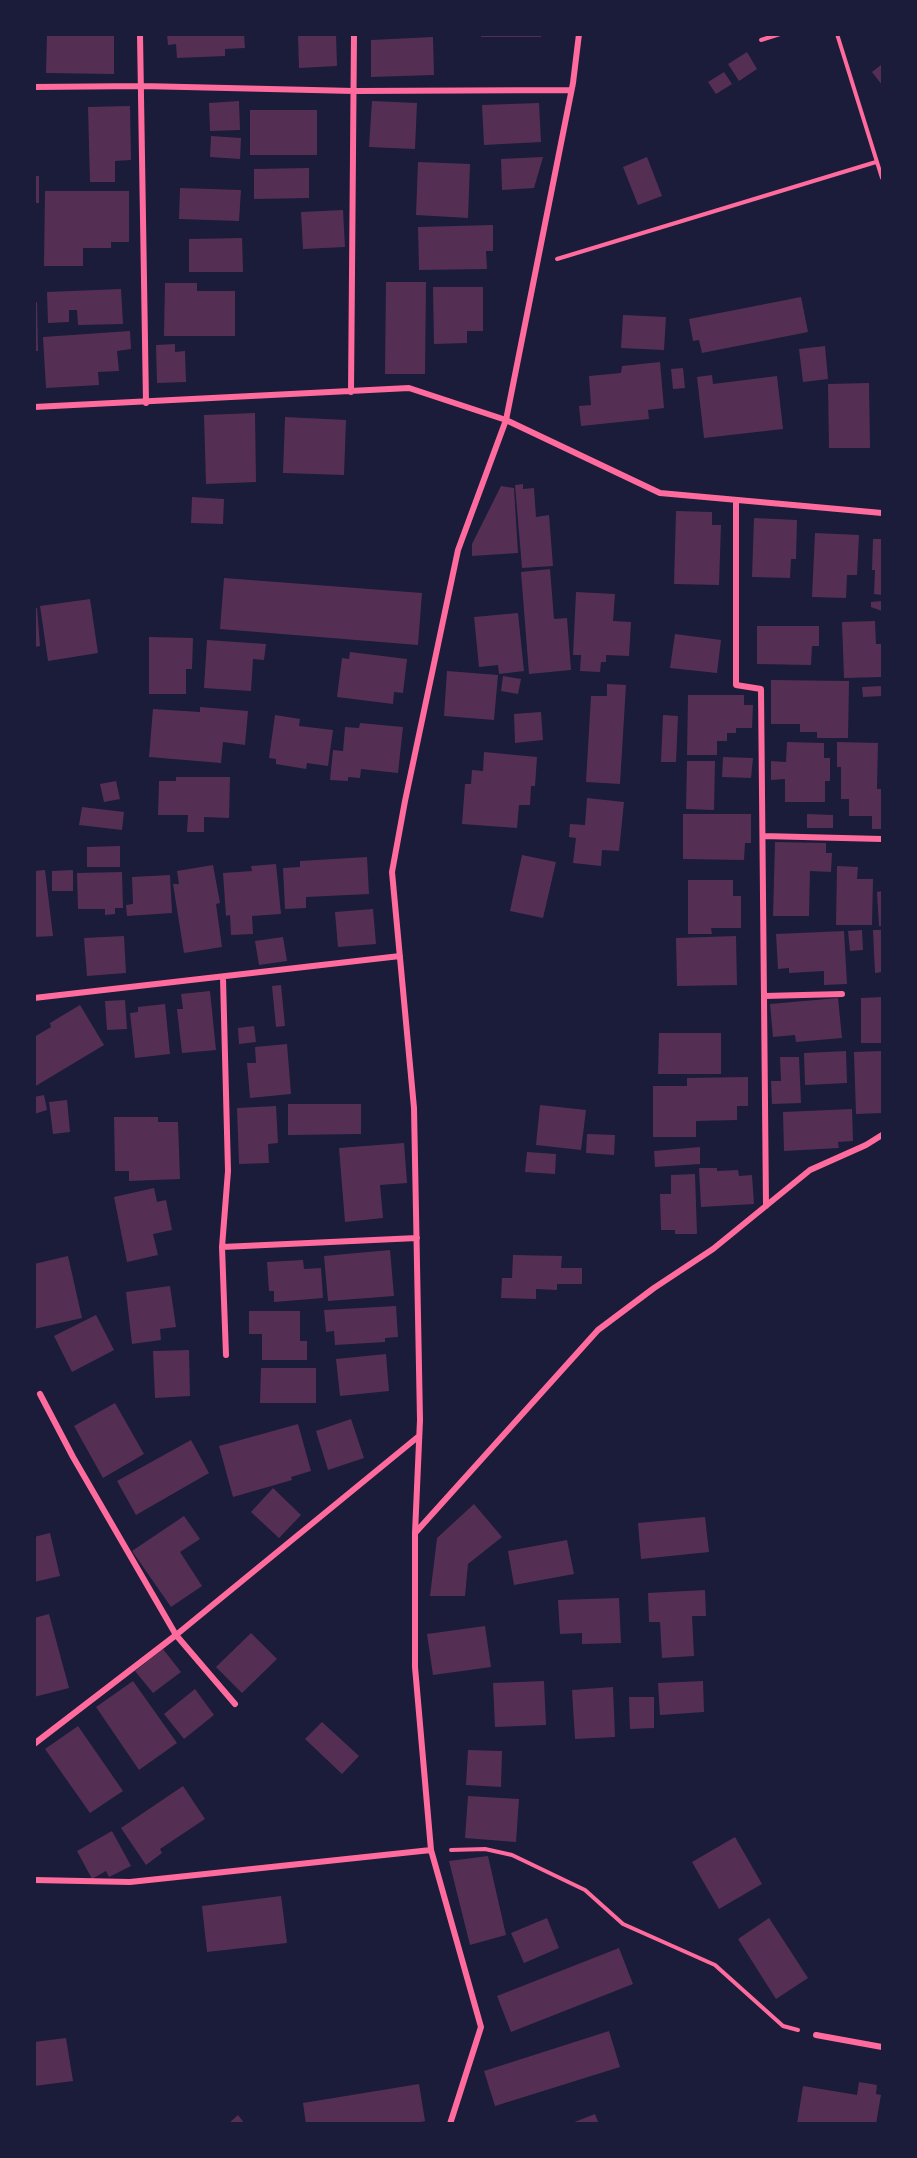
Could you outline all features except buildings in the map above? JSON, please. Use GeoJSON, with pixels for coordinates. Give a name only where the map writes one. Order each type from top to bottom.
{"type":"FeatureCollection","features":[{"type":"Feature","properties":{"kind":"street"},"geometry":{"type":"LineString","coordinates":[[140,34],[146,403]]}},
{"type":"Feature","properties":{"kind":"street"},"geometry":{"type":"LineString","coordinates":[[351,392],[354,34]]}},
{"type":"Feature","properties":{"kind":"street"},"geometry":{"type":"LineString","coordinates":[[450,2124],[481,2028],[431,1850],[415,1667],[415,1533],[419,1436],[414,1108],[392,872],[458,549],[506,420],[571,90],[579,34]]}},
{"type":"Feature","properties":{"kind":"street"},"geometry":{"type":"LineString","coordinates":[[34,87],[142,86],[354,91],[571,90]]}},
{"type":"Feature","properties":{"kind":"street"},"geometry":{"type":"LineString","coordinates":[[34,407],[409,388],[506,420],[660,493],[882,513]]}},
{"type":"Feature","properties":{"kind":"street"},"geometry":{"type":"LineString","coordinates":[[736,500],[736,685],[761,689],[766,1206]]}},
{"type":"Feature","properties":{"kind":"street"},"geometry":{"type":"LineString","coordinates":[[763,836],[882,839]]}},
{"type":"Feature","properties":{"kind":"street"},"geometry":{"type":"LineString","coordinates":[[34,998],[400,956]]}},
{"type":"Feature","properties":{"kind":"street"},"geometry":{"type":"LineString","coordinates":[[223,978],[228,1172],[222,1247],[226,1355]]}},
{"type":"Feature","properties":{"kind":"street"},"geometry":{"type":"LineString","coordinates":[[764,996],[842,994]]}},
{"type":"Feature","properties":{"kind":"street"},"geometry":{"type":"LineString","coordinates":[[415,1533],[598,1330],[654,1288],[713,1249],[810,1170],[866,1145],[882,1135]]}},
{"type":"Feature","properties":{"kind":"street"},"geometry":{"type":"LineString","coordinates":[[222,1247],[417,1238]]}},
{"type":"Feature","properties":{"kind":"street"},"geometry":{"type":"LineString","coordinates":[[40,1394],[176,1635],[235,1704]]}},
{"type":"Feature","properties":{"kind":"street"},"geometry":{"type":"LineString","coordinates":[[34,1744],[176,1635],[419,1436]]}},
{"type":"Feature","properties":{"kind":"street"},"geometry":{"type":"LineString","coordinates":[[34,1880],[130,1882],[431,1850]]}},
{"type":"Feature","properties":{"kind":"street"},"geometry":{"type":"LineString","coordinates":[[816,2035],[882,2047]]}},
{"type":"Feature","properties":{"kind":"path"},"geometry":{"type":"LineString","coordinates":[[761,40],[780,34]]}},
{"type":"Feature","properties":{"kind":"path"},"geometry":{"type":"LineString","coordinates":[[837,34],[882,178]]}},
{"type":"Feature","properties":{"kind":"path"},"geometry":{"type":"LineString","coordinates":[[537,265],[876,162]]}},
{"type":"Feature","properties":{"kind":"path"},"geometry":{"type":"LineString","coordinates":[[431,1850],[485,1849],[512,1855],[575,1885],[585,1890],[623,1924],[716,1965],[783,2026],[816,2035]]}}]}
